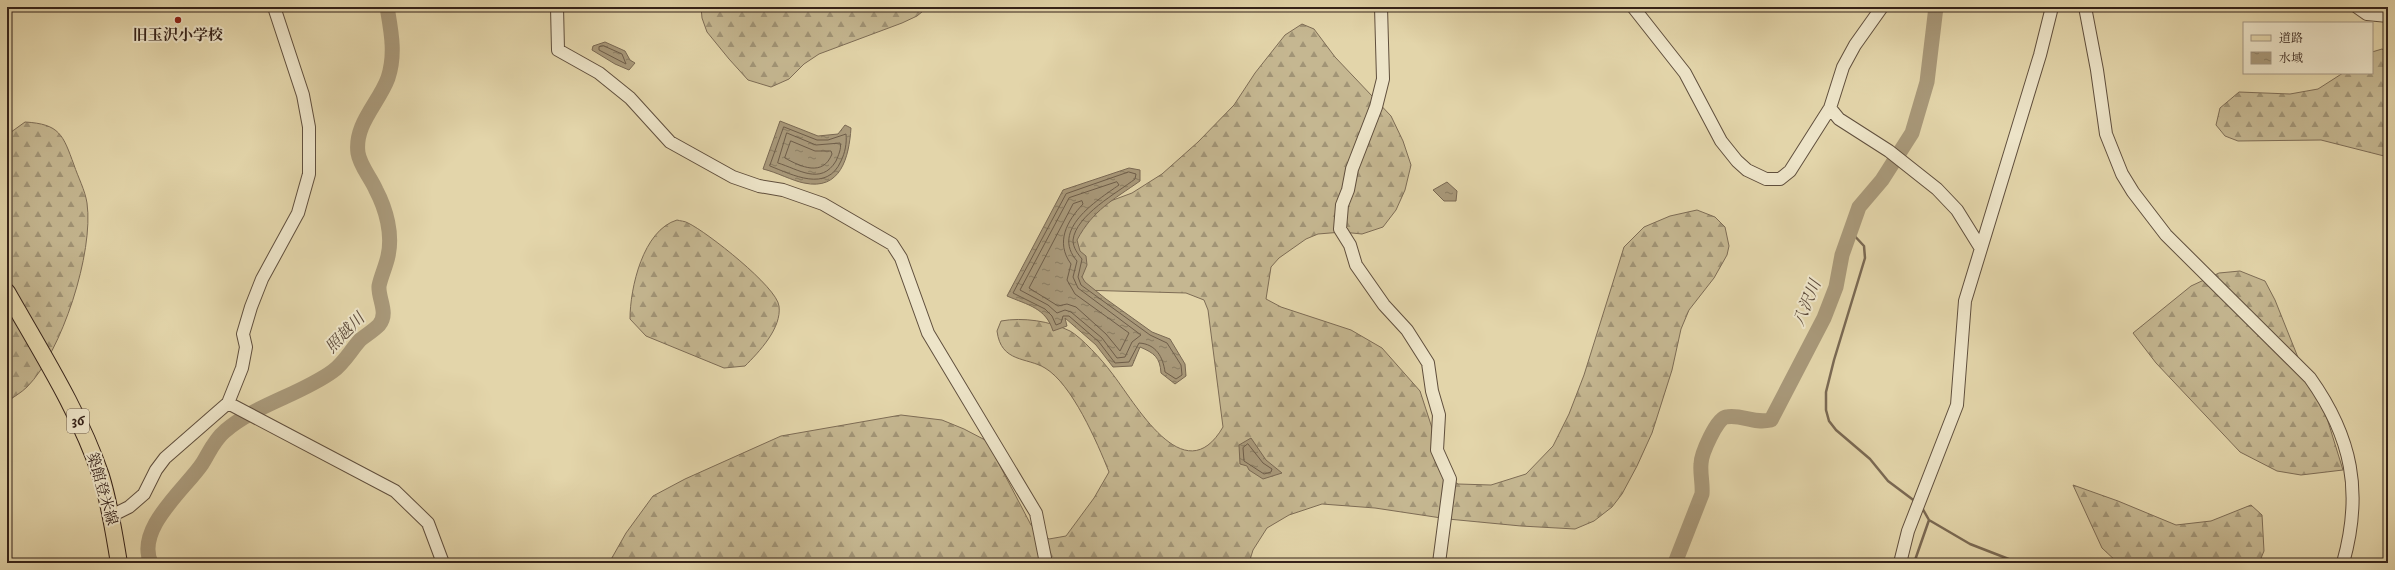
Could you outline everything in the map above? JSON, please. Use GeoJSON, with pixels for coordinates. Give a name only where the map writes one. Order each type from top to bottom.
{"type":"FeatureCollection","features":[{"type":"Feature","properties":{"kind":"main road","name":"築館登米線"},"geometry":{"type":"LineString","coordinates":[[7,292],[86,436],[101,477],[111,516],[119,563]]}},
{"type":"Feature","properties":{"kind":"street"},"geometry":{"type":"LineString","coordinates":[[111,516],[130,507],[144,494],[156,470],[165,458],[228,403],[242,368],[246,348],[243,334],[251,307],[262,279],[298,213],[309,174],[309,127],[303,95],[274,7]]}},
{"type":"Feature","properties":{"kind":"street"},"geometry":{"type":"LineString","coordinates":[[557,7],[558,50],[599,73],[630,98],[670,142],[733,177],[759,186],[783,190],[823,204],[892,244],[901,258],[928,334],[1036,513],[1046,563]]}},
{"type":"Feature","properties":{"kind":"street"},"geometry":{"type":"LineString","coordinates":[[1381,7],[1383,80],[1376,107],[1352,169],[1348,190],[1342,204],[1340,229],[1350,245],[1356,265],[1384,305],[1407,330],[1428,363],[1432,392],[1439,415],[1437,450],[1450,479],[1439,563]]}},
{"type":"Feature","properties":{"kind":"street"},"geometry":{"type":"LineString","coordinates":[[1633,7],[1685,73],[1721,141],[1737,161],[1756,175],[1766,179],[1780,179],[1790,171],[1830,108],[1843,67],[1855,45],[1882,7]]}},
{"type":"Feature","properties":{"kind":"street"},"geometry":{"type":"LineString","coordinates":[[1900,563],[1919,503],[1957,405],[1965,302],[1980,247],[2038,62],[2052,7]]}},
{"type":"Feature","properties":{"kind":"street"},"geometry":{"type":"LineString","coordinates":[[2085,7],[2097,70],[2106,134],[2122,174],[2133,192],[2166,235],[2310,378],[2324,398],[2340,427],[2351,463],[2354,490],[2350,540],[2343,563]]}},
{"type":"Feature","properties":{"kind":"street"},"geometry":{"type":"LineString","coordinates":[[2357,7],[2367,14],[2388,16]]}},
{"type":"Feature","properties":{"kind":"street"},"geometry":{"type":"LineString","coordinates":[[1830,108],[1839,119],[1889,151],[1906,164],[1957,210],[1980,247]]}},
{"type":"Feature","properties":{"kind":"street"},"geometry":{"type":"LineString","coordinates":[[228,403],[395,491],[428,523],[443,563]]}},
{"type":"Feature","properties":{"kind":"green space"},"geometry":{"type":"Polygon","coordinates":[[[701,7],[928,7],[917,16],[902,23],[819,54],[804,64],[789,79],[771,87],[748,80],[729,59],[707,32],[702,18],[701,7]]]}},
{"type":"Feature","properties":{"kind":"green space"},"geometry":{"type":"Polygon","coordinates":[[[1302,24],[1314,29],[1335,57],[1391,116],[1403,141],[1411,165],[1405,190],[1396,210],[1383,227],[1362,234],[1342,232],[1318,234],[1306,239],[1279,258],[1271,267],[1266,299],[1281,307],[1351,330],[1382,348],[1420,391],[1448,477],[1458,484],[1491,485],[1526,474],[1553,446],[1569,414],[1584,375],[1624,247],[1644,227],[1670,216],[1697,210],[1715,217],[1725,227],[1729,246],[1727,255],[1714,278],[1689,310],[1681,329],[1672,370],[1652,433],[1622,494],[1612,507],[1594,521],[1575,529],[1521,526],[1448,519],[1375,508],[1322,504],[1289,515],[1267,528],[1253,550],[1249,563],[609,563],[626,533],[653,496],[685,479],[781,436],[901,415],[942,420],[987,441],[1031,525],[1049,539],[1066,536],[1094,498],[1109,472],[1091,430],[1065,387],[1045,368],[1009,354],[1004,349],[999,341],[997,331],[1001,321],[1018,319],[1045,322],[1070,331],[1086,344],[1103,362],[1133,403],[1161,436],[1177,447],[1192,451],[1208,445],[1223,427],[1208,310],[1204,300],[1186,293],[1080,290],[1059,244],[1105,203],[1132,193],[1162,174],[1198,142],[1234,105],[1255,73],[1285,35],[1302,24]]]}},
{"type":"Feature","properties":{"kind":"green space"},"geometry":{"type":"Polygon","coordinates":[[[2382,49],[2388,52],[2388,157],[2321,140],[2238,141],[2225,136],[2216,125],[2220,108],[2239,92],[2290,94],[2318,89],[2341,74],[2373,74],[2373,52],[2382,49]]]}},
{"type":"Feature","properties":{"kind":"green space"},"geometry":{"type":"Polygon","coordinates":[[[25,122],[46,125],[58,133],[63,139],[85,193],[88,224],[86,248],[80,274],[73,300],[63,326],[40,371],[27,387],[7,402],[7,135],[25,122]]]}},
{"type":"Feature","properties":{"kind":"green space"},"geometry":{"type":"Polygon","coordinates":[[[677,220],[687,222],[725,248],[767,286],[775,297],[779,306],[777,323],[763,347],[745,366],[724,368],[646,336],[630,319],[636,277],[647,248],[655,235],[665,226],[677,220]]]}},
{"type":"Feature","properties":{"kind":"green space"},"geometry":{"type":"Polygon","coordinates":[[[2240,271],[2265,281],[2275,300],[2309,385],[2326,415],[2343,470],[2301,475],[2277,471],[2240,452],[2156,363],[2133,333],[2191,286],[2219,273],[2240,271]]]}},
{"type":"Feature","properties":{"kind":"green space"},"geometry":{"type":"Polygon","coordinates":[[[2073,485],[2118,501],[2176,525],[2211,521],[2251,505],[2262,515],[2264,551],[2259,563],[2118,563],[2102,548],[2073,485]]]}},
{"type":"Feature","properties":{"kind":"water"},"geometry":{"type":"Polygon","coordinates":[[[605,42],[625,51],[630,60],[635,63],[629,70],[615,64],[592,50],[593,46],[605,42]]]}},
{"type":"Feature","properties":{"kind":"water"},"geometry":{"type":"Polygon","coordinates":[[[780,121],[818,136],[838,134],[845,125],[851,128],[845,160],[835,177],[827,182],[817,184],[804,183],[763,169],[780,121]]]}},
{"type":"Feature","properties":{"kind":"water"},"geometry":{"type":"Polygon","coordinates":[[[1129,168],[1140,170],[1140,181],[1104,206],[1090,221],[1077,240],[1080,251],[1086,256],[1087,265],[1082,277],[1085,282],[1106,299],[1152,332],[1170,339],[1185,364],[1186,376],[1175,384],[1161,373],[1158,359],[1149,351],[1140,347],[1132,366],[1113,367],[1096,345],[1065,318],[1067,326],[1053,331],[1050,323],[1041,312],[1029,305],[1007,296],[1063,190],[1129,168]]]}},
{"type":"Feature","properties":{"kind":"water"},"geometry":{"type":"Polygon","coordinates":[[[1447,182],[1457,191],[1456,201],[1444,201],[1433,190],[1447,182]]]}},
{"type":"Feature","properties":{"kind":"water"},"geometry":{"type":"Polygon","coordinates":[[[1251,438],[1266,460],[1282,473],[1263,479],[1249,470],[1247,466],[1240,464],[1239,445],[1251,438]]]}},
{"type":"Feature","properties":{"kind":"waterway","name":"照越川"},"geometry":{"type":"LineString","coordinates":[[151,563],[148,550],[150,537],[156,523],[174,497],[202,464],[221,435],[250,414],[321,379],[333,371],[360,340],[377,327],[382,320],[383,311],[379,286],[388,256],[390,239],[388,222],[380,197],[359,158],[358,142],[363,123],[388,78],[392,60],[392,42],[387,7]]}},
{"type":"Feature","properties":{"kind":"waterway","name":"八沢川"},"geometry":{"type":"LineString","coordinates":[[1675,563],[1702,494],[1702,459],[1714,430],[1718,423],[1726,417],[1732,416],[1759,421],[1771,420],[1824,318],[1836,287],[1842,255],[1859,207],[1882,180],[1912,133],[1927,82],[1936,7]]}},
{"type":"Feature","properties":{"kind":"waterway"},"geometry":{"type":"LineString","coordinates":[[1850,231],[1864,246],[1865,258],[1834,360],[1826,392],[1826,410],[1829,421],[1836,430],[1870,459],[1888,481],[1916,502]]}},
{"type":"Feature","properties":{"kind":"waterway"},"geometry":{"type":"LineString","coordinates":[[1921,506],[1929,520],[1970,544],[2019,563]]}},
{"type":"Feature","properties":{"kind":"waterway"},"geometry":{"type":"LineString","coordinates":[[1914,563],[1929,520]]}},
{"type":"Feature","properties":{"kind":"place","name":"旧玉沢小学校"},"geometry":{"type":"Point","coordinates":[178,20]}}]}
